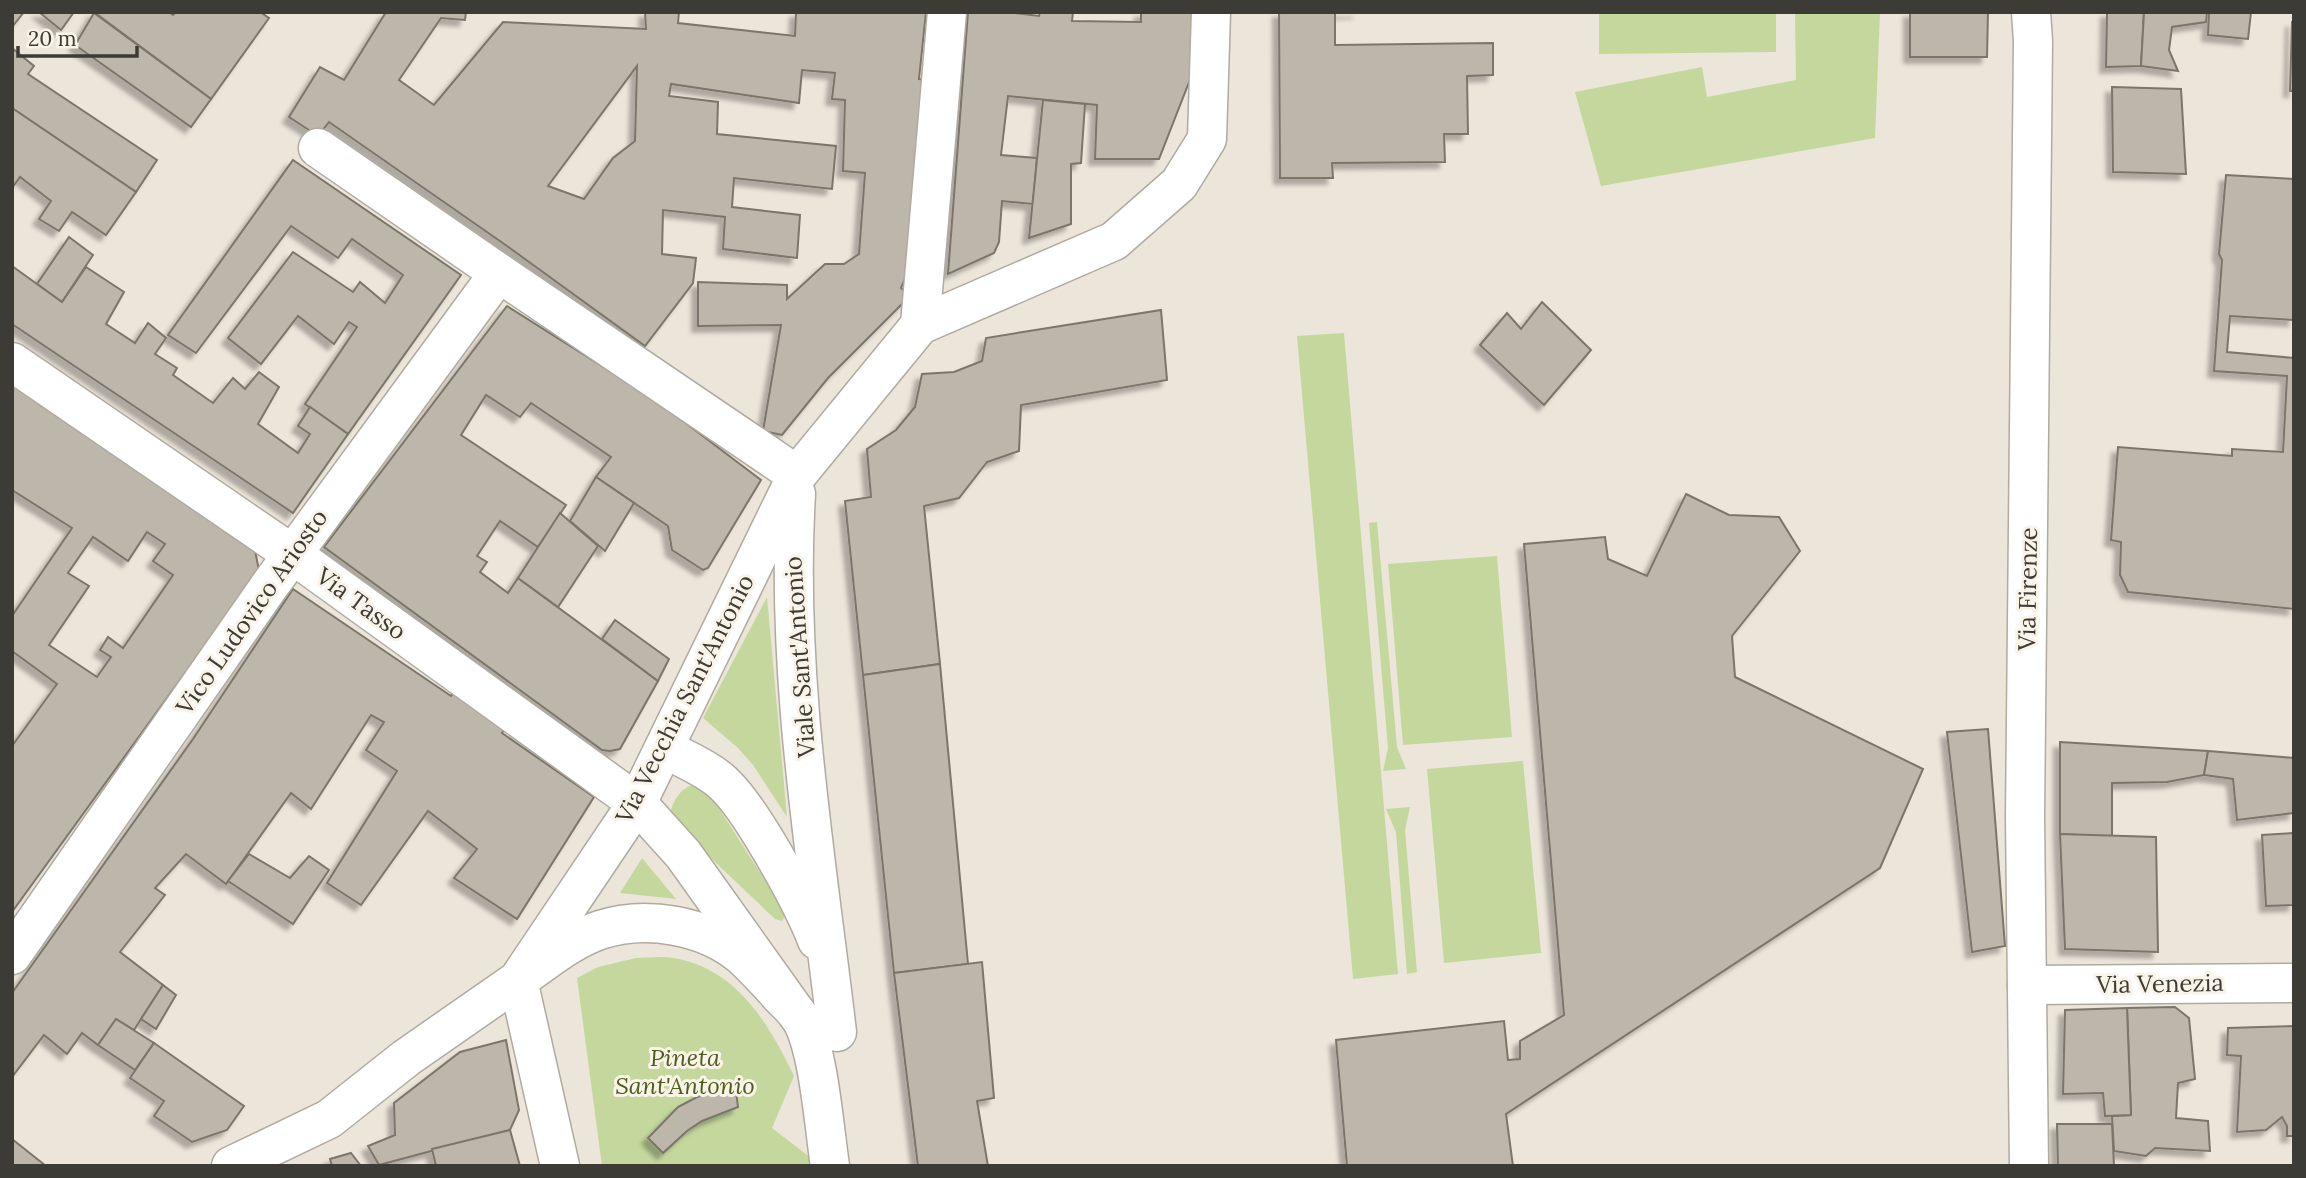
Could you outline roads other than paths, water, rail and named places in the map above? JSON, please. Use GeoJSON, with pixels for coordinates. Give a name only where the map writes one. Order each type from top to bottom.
{"type":"FeatureCollection","features":[{"type":"Feature","properties":{"kind":"street"},"geometry":{"type":"LineString","coordinates":[[920,325],[947,12]]}},
{"type":"Feature","properties":{"kind":"street"},"geometry":{"type":"LineString","coordinates":[[318,148],[797,475],[920,325],[1114,241],[1179,184],[1207,139],[1211,12]]}},
{"type":"Feature","properties":{"kind":"street","name":"Via Firenze"},"geometry":{"type":"LineString","coordinates":[[2029,1166],[2025,817],[2033,55],[2031,12]]}},
{"type":"Feature","properties":{"kind":"street","name":"Vico Ludovico Ariosto"},"geometry":{"type":"LineString","coordinates":[[12,955],[292,554],[499,273]]}},
{"type":"Feature","properties":{"kind":"street","name":"Via Tasso"},"geometry":{"type":"LineString","coordinates":[[12,362],[292,554],[637,803]]}},
{"type":"Feature","properties":{"kind":"street","name":"Via Vecchia Sant'Antonio"},"geometry":{"type":"LineString","coordinates":[[231,1166],[328,1119],[406,1058],[518,981],[637,803],[797,475]]}},
{"type":"Feature","properties":{"kind":"street","name":"Viale Sant'Antonio"},"geometry":{"type":"LineString","coordinates":[[797,475],[792,556],[796,666],[837,1032],[855,1166]]}},
{"type":"Feature","properties":{"kind":"street","name":"Viale Sant'Antonio"},"geometry":{"type":"LineString","coordinates":[[665,749],[718,778],[753,823],[799,902],[817,939],[837,1032]]}},
{"type":"Feature","properties":{"kind":"street"},"geometry":{"type":"LineString","coordinates":[[637,803],[683,854],[800,1018],[812,1047],[830,1166]]}},
{"type":"Feature","properties":{"kind":"street"},"geometry":{"type":"LineString","coordinates":[[559,1166],[518,981],[583,936],[619,925],[661,924],[692,930],[721,942],[741,955],[800,1018]]}},
{"type":"Feature","properties":{"kind":"street","name":"Via Venezia"},"geometry":{"type":"LineString","coordinates":[[2027,985],[2294,983]]}},
{"type":"Feature","properties":{"kind":"park label","name":"Pineta Sant'Antonio"},"geometry":{"type":"Point","coordinates":[685,1072]}}]}
